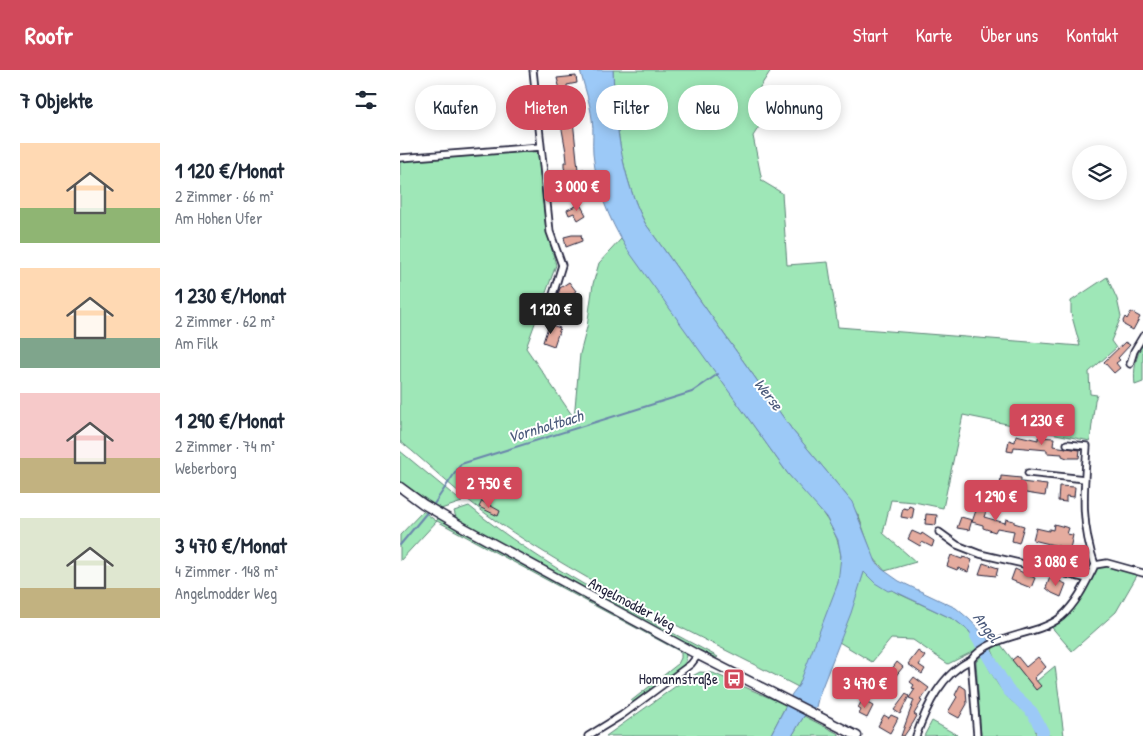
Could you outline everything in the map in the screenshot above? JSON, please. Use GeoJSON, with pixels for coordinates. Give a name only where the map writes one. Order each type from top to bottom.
{"type":"FeatureCollection","features":[{"type":"Feature","properties":{"kind":"street"},"geometry":{"type":"LineString","coordinates":[[533,70],[550,232],[562,266],[547,314]]}},
{"type":"Feature","properties":{"kind":"street"},"geometry":{"type":"LineString","coordinates":[[400,158],[541,147]]}},
{"type":"Feature","properties":{"kind":"street"},"geometry":{"type":"LineString","coordinates":[[1130,364],[1143,336]]}},
{"type":"Feature","properties":{"kind":"street"},"geometry":{"type":"LineString","coordinates":[[916,736],[929,707],[949,675],[959,666],[995,643],[1049,624],[1060,618],[1074,604],[1088,579],[1095,565],[1088,545],[1083,518],[1088,446],[1068,444]]}},
{"type":"Feature","properties":{"kind":"street"},"geometry":{"type":"LineString","coordinates":[[1028,473],[1085,479]]}},
{"type":"Feature","properties":{"kind":"street","name":"Angelmodder Weg"},"geometry":{"type":"LineString","coordinates":[[400,487],[422,504],[698,655],[857,736]]}},
{"type":"Feature","properties":{"kind":"street"},"geometry":{"type":"LineString","coordinates":[[939,532],[957,545],[980,554],[1088,579]]}},
{"type":"Feature","properties":{"kind":"street"},"geometry":{"type":"LineString","coordinates":[[1095,565],[1107,563],[1143,573]]}},
{"type":"Feature","properties":{"kind":"street"},"geometry":{"type":"LineString","coordinates":[[588,736],[622,715],[691,664],[698,655]]}},
{"type":"Feature","properties":{"kind":"street"},"geometry":{"type":"LineString","coordinates":[[971,660],[977,736]]}},
{"type":"Feature","properties":{"kind":"green space"},"geometry":{"type":"Polygon","coordinates":[[[613,70],[771,70],[761,85],[748,85],[748,130],[757,130],[753,136],[762,181],[782,193],[787,265],[828,262],[838,327],[1080,346],[1071,313],[1071,301],[1107,277],[1117,299],[1121,317],[1111,341],[1116,348],[1089,372],[1090,394],[1097,395],[1090,441],[963,415],[943,508],[914,502],[891,500],[883,533],[916,562],[885,571],[873,557],[859,517],[846,495],[793,431],[645,223],[630,187],[618,130],[668,130],[668,85],[614,85],[613,70]]]}},
{"type":"Feature","properties":{"kind":"green space"},"geometry":{"type":"Polygon","coordinates":[[[533,151],[538,154],[546,228],[556,265],[526,348],[574,418],[580,354],[587,327],[593,284],[599,263],[621,239],[788,474],[818,507],[834,532],[839,545],[841,560],[839,581],[813,653],[798,687],[606,588],[532,545],[471,502],[400,441],[400,161],[533,151]]]}},
{"type":"Feature","properties":{"kind":"green space"},"geometry":{"type":"Polygon","coordinates":[[[1143,343],[1143,382],[1135,385],[1136,363],[1143,343]]]}},
{"type":"Feature","properties":{"kind":"green space"},"geometry":{"type":"Polygon","coordinates":[[[400,451],[462,502],[441,509],[400,482],[400,451]]]}},
{"type":"Feature","properties":{"kind":"green space"},"geometry":{"type":"Polygon","coordinates":[[[469,506],[527,549],[558,569],[718,657],[716,658],[698,650],[457,521],[454,511],[469,506]]]}},
{"type":"Feature","properties":{"kind":"green space"},"geometry":{"type":"Polygon","coordinates":[[[423,511],[436,521],[439,518],[683,650],[687,655],[686,661],[682,667],[633,703],[631,701],[678,664],[681,652],[437,521],[400,561],[400,535],[423,511]]]}},
{"type":"Feature","properties":{"kind":"green space"},"geometry":{"type":"Polygon","coordinates":[[[1107,563],[1139,572],[1116,612],[1072,651],[1049,624],[1074,604],[1095,565],[1107,563]]]}},
{"type":"Feature","properties":{"kind":"green space"},"geometry":{"type":"Polygon","coordinates":[[[864,572],[895,592],[955,620],[969,631],[980,648],[948,664],[913,640],[891,639],[872,662],[839,642],[864,572]]]}},
{"type":"Feature","properties":{"kind":"green space"},"geometry":{"type":"Polygon","coordinates":[[[998,641],[1032,685],[1055,666],[1064,736],[1042,736],[1043,731],[1032,712],[1008,690],[992,650],[998,641]]]}},
{"type":"Feature","properties":{"kind":"green space"},"geometry":{"type":"Polygon","coordinates":[[[982,655],[1001,689],[1033,723],[1036,736],[981,736],[976,662],[982,655]]]}},
{"type":"Feature","properties":{"kind":"green space"},"geometry":{"type":"Polygon","coordinates":[[[700,672],[713,673],[786,705],[770,736],[606,736],[683,681],[700,672]]]}},
{"type":"Feature","properties":{"kind":"green space"},"geometry":{"type":"Polygon","coordinates":[[[804,716],[839,734],[839,736],[792,736],[804,716]]]}},
{"type":"Feature","properties":{"kind":"green space"},"geometry":{"type":"Polygon","coordinates":[[[932,721],[957,735],[924,736],[932,721]]]}},
{"type":"Feature","properties":{"kind":"water"},"geometry":{"type":"Polygon","coordinates":[[[580,70],[613,70],[614,85],[596,85],[596,130],[618,130],[630,187],[645,223],[793,431],[852,502],[876,562],[882,569],[899,581],[956,608],[991,642],[980,648],[969,631],[955,620],[892,590],[888,591],[875,583],[864,572],[816,707],[804,716],[792,736],[770,736],[792,694],[799,685],[838,583],[841,556],[838,540],[826,517],[788,474],[620,237],[604,203],[597,180],[593,154],[591,113],[586,85],[584,85],[580,70]]]}},
{"type":"Feature","properties":{"kind":"building"},"geometry":{"type":"Polygon","coordinates":[[[576,76],[577,83],[559,85],[557,78],[576,76]]]}},
{"type":"Feature","properties":{"kind":"building"},"geometry":{"type":"Polygon","coordinates":[[[562,130],[574,130],[578,170],[584,169],[584,175],[577,176],[578,192],[562,194],[561,181],[567,180],[564,167],[564,162],[567,162],[562,130]]]}},
{"type":"Feature","properties":{"kind":"building"},"geometry":{"type":"Polygon","coordinates":[[[580,204],[586,215],[578,220],[574,213],[569,215],[567,210],[580,204]]]}},
{"type":"Feature","properties":{"kind":"building"},"geometry":{"type":"Polygon","coordinates":[[[581,235],[582,241],[566,247],[564,237],[581,235]]]}},
{"type":"Feature","properties":{"kind":"building"},"geometry":{"type":"Polygon","coordinates":[[[569,282],[576,291],[569,296],[565,308],[561,307],[559,314],[553,311],[560,288],[569,282]]]}},
{"type":"Feature","properties":{"kind":"building"},"geometry":{"type":"Polygon","coordinates":[[[1131,312],[1140,317],[1133,330],[1124,325],[1123,321],[1125,317],[1127,319],[1131,312]]]}},
{"type":"Feature","properties":{"kind":"building"},"geometry":{"type":"Polygon","coordinates":[[[549,324],[560,328],[554,346],[543,342],[549,324]]]}},
{"type":"Feature","properties":{"kind":"building"},"geometry":{"type":"Polygon","coordinates":[[[1125,342],[1130,345],[1118,358],[1120,360],[1116,363],[1120,368],[1114,373],[1104,362],[1125,342]]]}},
{"type":"Feature","properties":{"kind":"building"},"geometry":{"type":"Polygon","coordinates":[[[1016,435],[1038,440],[1038,437],[1054,438],[1053,446],[1080,450],[1079,458],[1067,458],[1062,456],[1062,454],[1047,453],[1047,450],[1014,447],[1013,452],[1007,451],[1009,440],[1015,442],[1016,435]]]}},
{"type":"Feature","properties":{"kind":"building"},"geometry":{"type":"Polygon","coordinates":[[[1001,476],[1021,478],[1021,482],[1047,485],[1045,496],[1019,492],[1018,501],[1009,501],[1010,489],[1000,487],[1001,476]]]}},
{"type":"Feature","properties":{"kind":"building"},"geometry":{"type":"Polygon","coordinates":[[[1059,486],[1075,487],[1074,497],[1066,496],[1066,502],[1058,501],[1059,486]]]}},
{"type":"Feature","properties":{"kind":"building"},"geometry":{"type":"Polygon","coordinates":[[[981,496],[987,498],[984,517],[1005,523],[1006,519],[1024,526],[1019,543],[1012,541],[1014,531],[997,528],[995,532],[983,528],[983,525],[972,522],[981,496]]]}},
{"type":"Feature","properties":{"kind":"building"},"geometry":{"type":"Polygon","coordinates":[[[482,501],[500,511],[498,516],[479,507],[482,501]]]}},
{"type":"Feature","properties":{"kind":"building"},"geometry":{"type":"Polygon","coordinates":[[[909,506],[914,508],[912,519],[901,517],[903,508],[908,509],[909,506]]]}},
{"type":"Feature","properties":{"kind":"building"},"geometry":{"type":"Polygon","coordinates":[[[926,514],[937,515],[936,525],[925,524],[926,514]]]}},
{"type":"Feature","properties":{"kind":"building"},"geometry":{"type":"Polygon","coordinates":[[[961,517],[972,520],[969,530],[957,528],[961,517]]]}},
{"type":"Feature","properties":{"kind":"building"},"geometry":{"type":"Polygon","coordinates":[[[1054,524],[1069,528],[1067,534],[1073,535],[1070,549],[1033,540],[1036,528],[1049,531],[1049,529],[1053,530],[1054,524]]]}},
{"type":"Feature","properties":{"kind":"building"},"geometry":{"type":"Polygon","coordinates":[[[912,531],[921,535],[922,533],[934,541],[932,547],[922,542],[920,546],[908,539],[912,531]]]}},
{"type":"Feature","properties":{"kind":"building"},"geometry":{"type":"Polygon","coordinates":[[[951,555],[972,560],[968,572],[947,566],[951,555]]]}},
{"type":"Feature","properties":{"kind":"building"},"geometry":{"type":"Polygon","coordinates":[[[983,563],[998,568],[996,576],[979,574],[983,563]]]}},
{"type":"Feature","properties":{"kind":"building"},"geometry":{"type":"Polygon","coordinates":[[[1015,569],[1035,578],[1031,588],[1011,580],[1015,569]]]}},
{"type":"Feature","properties":{"kind":"building"},"geometry":{"type":"Polygon","coordinates":[[[1050,577],[1066,584],[1061,597],[1046,588],[1050,577]]]}},
{"type":"Feature","properties":{"kind":"building"},"geometry":{"type":"Polygon","coordinates":[[[918,651],[925,656],[919,665],[925,669],[922,674],[908,664],[918,651]]]}},
{"type":"Feature","properties":{"kind":"building"},"geometry":{"type":"Polygon","coordinates":[[[1017,656],[1026,667],[1038,657],[1046,667],[1034,678],[1041,686],[1036,690],[1012,660],[1017,656]]]}},
{"type":"Feature","properties":{"kind":"building"},"geometry":{"type":"Polygon","coordinates":[[[897,662],[903,667],[889,684],[886,682],[876,696],[864,687],[862,689],[856,684],[862,676],[864,677],[867,674],[876,680],[884,672],[888,674],[897,662]]]}},
{"type":"Feature","properties":{"kind":"building"},"geometry":{"type":"Polygon","coordinates":[[[914,677],[929,688],[920,700],[922,701],[914,714],[917,716],[913,723],[904,736],[901,736],[914,700],[909,698],[915,689],[912,688],[914,685],[910,682],[914,677]]]}},
{"type":"Feature","properties":{"kind":"building"},"geometry":{"type":"Polygon","coordinates":[[[960,685],[966,689],[967,704],[959,718],[948,712],[957,697],[955,695],[960,685]]]}},
{"type":"Feature","properties":{"kind":"building"},"geometry":{"type":"Polygon","coordinates":[[[906,694],[909,696],[900,714],[894,710],[906,694]]]}},
{"type":"Feature","properties":{"kind":"building"},"geometry":{"type":"Polygon","coordinates":[[[862,700],[873,706],[867,718],[859,714],[861,710],[858,708],[862,700]]]}},
{"type":"Feature","properties":{"kind":"building"},"geometry":{"type":"Polygon","coordinates":[[[884,715],[889,718],[891,715],[898,718],[890,733],[878,726],[884,715]]]}},
{"type":"Feature","properties":{"kind":"waterway","name":"Vornholtbach"},"geometry":{"type":"LineString","coordinates":[[432,507],[461,464],[692,392],[718,374]]}},
{"type":"Feature","properties":{"kind":"waterway","name":"Vornholtbach"},"geometry":{"type":"LineString","coordinates":[[400,545],[429,510]]}},
{"type":"Feature","properties":{"kind":"waterway","name":"Angel"},"geometry":{"type":"LineString","coordinates":[[976,636],[1008,690],[1032,712],[1043,732],[1042,736]]}},
{"type":"Feature","properties":{"kind":"place","name":"Homannstraße"},"geometry":{"type":"Point","coordinates":[734,679]}},
{"type":"Feature","properties":{"kind":"water label","name":"Werse"},"geometry":{"type":"Point","coordinates":[769,394]}}]}
